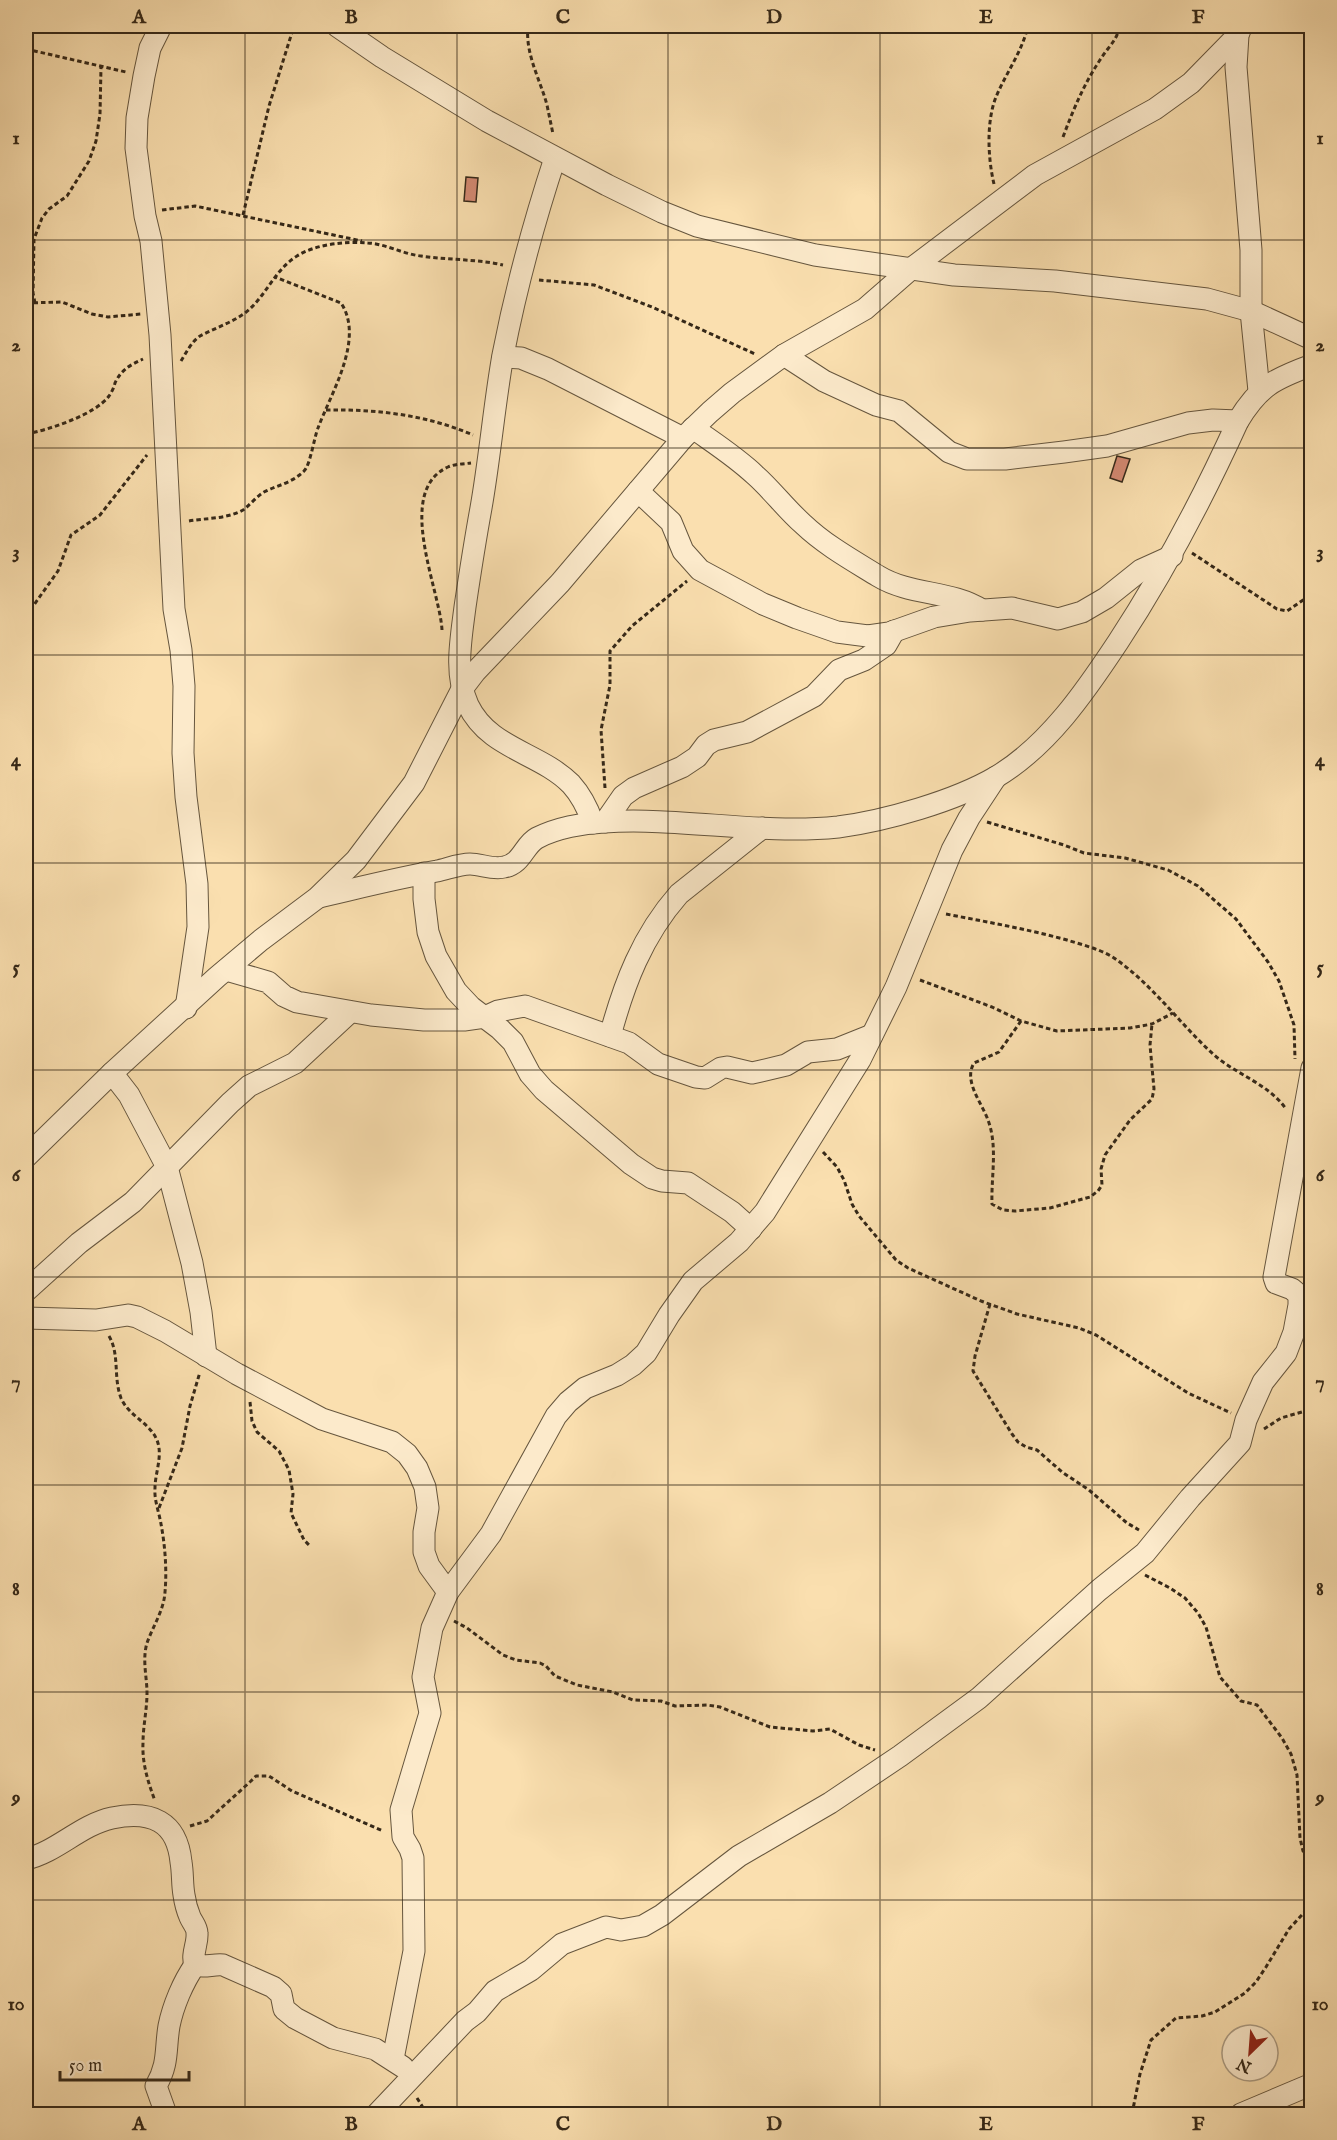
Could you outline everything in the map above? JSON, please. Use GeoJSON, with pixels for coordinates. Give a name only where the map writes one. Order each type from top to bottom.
{"type":"FeatureCollection","features":[{"type":"Feature","properties":{"kind":"street"},"geometry":{"type":"LineString","coordinates":[[161,26],[150,48],[144,76],[137,118],[136,148],[158,312],[174,609],[184,686],[183,753],[197,884],[198,927],[186,1008]]}},
{"type":"Feature","properties":{"kind":"street"},"geometry":{"type":"LineString","coordinates":[[337,26],[359,33],[448,98],[555,158],[662,212],[697,226],[815,255],[954,275],[1055,281],[1207,299],[1251,311],[1311,339]]}},
{"type":"Feature","properties":{"kind":"street"},"geometry":{"type":"LineString","coordinates":[[26,1157],[112,1073],[226,970],[261,940],[317,898],[356,860],[414,783],[462,689],[492,653],[560,583],[688,433],[732,393],[778,359],[865,309],[912,268],[1000,200],[1057,162],[1155,110],[1191,83],[1240,30]]}},
{"type":"Feature","properties":{"kind":"street"},"geometry":{"type":"LineString","coordinates":[[1240,30],[1236,67],[1251,250],[1251,311],[1259,390]]}},
{"type":"Feature","properties":{"kind":"street"},"geometry":{"type":"LineString","coordinates":[[555,158],[538,210],[503,357],[460,642],[462,689],[476,718],[493,736],[550,768],[570,783],[602,820]]}},
{"type":"Feature","properties":{"kind":"street"},"geometry":{"type":"LineString","coordinates":[[503,357],[521,358],[548,369],[729,453],[753,473],[802,524],[842,554],[881,578],[923,593],[960,599],[982,610]]}},
{"type":"Feature","properties":{"kind":"street"},"geometry":{"type":"LineString","coordinates":[[778,359],[876,405],[899,411],[949,452],[968,459],[1005,459],[1107,446],[1188,423],[1213,420],[1238,421]]}},
{"type":"Feature","properties":{"kind":"street"},"geometry":{"type":"LineString","coordinates":[[317,898],[471,864],[505,867],[517,862],[534,839],[562,829],[602,820],[796,829],[869,823],[944,799],[996,777],[1023,758],[1048,734],[1108,658],[1175,550],[1249,402],[1259,390],[1278,378],[1311,365]]}},
{"type":"Feature","properties":{"kind":"street"},"geometry":{"type":"LineString","coordinates":[[638,491],[671,522],[683,551],[700,570],[763,604],[797,618],[837,632],[868,636],[894,631],[934,617],[982,610],[1012,608],[1058,619],[1082,612],[1106,598],[1141,570],[1175,550]]}},
{"type":"Feature","properties":{"kind":"street"},"geometry":{"type":"LineString","coordinates":[[602,820],[629,792],[682,767],[697,757],[706,745],[722,737],[747,732],[814,696],[839,670],[864,660],[886,645],[894,631]]}},
{"type":"Feature","properties":{"kind":"street"},"geometry":{"type":"LineString","coordinates":[[393,2059],[414,1951],[413,1858],[403,1837],[401,1810],[430,1713],[423,1677],[432,1628],[447,1592],[491,1534],[556,1416],[585,1388],[617,1375],[646,1353],[693,1281],[739,1242],[765,1212],[845,1087],[901,973],[952,850],[969,818],[996,777]]}},
{"type":"Feature","properties":{"kind":"street"},"geometry":{"type":"LineString","coordinates":[[609,1036],[621,995],[636,957],[670,904],[679,894],[762,828]]}},
{"type":"Feature","properties":{"kind":"street"},"geometry":{"type":"LineString","coordinates":[[424,873],[428,932],[436,956],[456,991],[471,1007],[486,1017],[513,1042],[530,1074],[544,1090],[631,1164],[652,1178],[688,1183],[732,1212],[751,1229]]}},
{"type":"Feature","properties":{"kind":"street"},"geometry":{"type":"LineString","coordinates":[[226,970],[268,982],[284,996],[297,1002],[350,1012],[424,1020],[464,1020],[486,1017],[498,1011],[525,1006],[638,1047],[658,1064],[705,1078],[720,1068],[727,1067],[752,1073],[786,1065],[808,1052],[837,1049],[872,1035]]}},
{"type":"Feature","properties":{"kind":"street"},"geometry":{"type":"LineString","coordinates":[[26,1291],[79,1243],[133,1202],[243,1092],[267,1076],[295,1063],[350,1012]]}},
{"type":"Feature","properties":{"kind":"street"},"geometry":{"type":"LineString","coordinates":[[377,2115],[465,2021],[477,2012],[495,1990],[531,1970],[562,1944],[606,1927],[621,1930],[643,1926],[679,1903],[739,1856],[830,1803],[900,1756],[979,1698],[1156,1540],[1240,1443],[1246,1420],[1263,1382],[1286,1353],[1294,1332],[1299,1295],[1292,1289],[1276,1283],[1274,1277],[1311,1068]]}},
{"type":"Feature","properties":{"kind":"street"},"geometry":{"type":"LineString","coordinates":[[112,1073],[129,1095],[167,1167],[192,1263],[206,1356]]}},
{"type":"Feature","properties":{"kind":"street"},"geometry":{"type":"LineString","coordinates":[[26,1318],[96,1320],[128,1315],[137,1317],[322,1419],[392,1442],[407,1454],[417,1468],[425,1487],[428,1508],[424,1532],[424,1552],[429,1566],[447,1592]]}},
{"type":"Feature","properties":{"kind":"street"},"geometry":{"type":"LineString","coordinates":[[26,1859],[47,1852],[83,1829],[112,1818],[156,1819],[174,1833],[178,1845],[186,1907],[198,1935],[194,1956],[195,1965],[188,1975],[170,2025],[166,2061],[156,2086],[166,2115]]}},
{"type":"Feature","properties":{"kind":"street"},"geometry":{"type":"LineString","coordinates":[[195,1965],[200,1967],[223,1965],[273,1987],[281,1994],[284,2009],[295,2018],[333,2038],[375,2049],[393,2059],[413,2075]]}},
{"type":"Feature","properties":{"kind":"street"},"geometry":{"type":"LineString","coordinates":[[1241,2115],[1311,2084]]}},
{"type":"Feature","properties":{"kind":"path"},"geometry":{"type":"LineString","coordinates":[[243,215],[269,106],[294,26]]}},
{"type":"Feature","properties":{"kind":"path"},"geometry":{"type":"LineString","coordinates":[[528,26],[528,45],[534,70],[547,105],[555,142],[555,158]]}},
{"type":"Feature","properties":{"kind":"path"},"geometry":{"type":"LineString","coordinates":[[1000,200],[993,182],[991,165],[991,115],[996,96],[1021,47],[1028,26]]}},
{"type":"Feature","properties":{"kind":"path"},"geometry":{"type":"LineString","coordinates":[[1057,162],[1062,140],[1079,95],[1093,69],[1117,36],[1119,26]]}},
{"type":"Feature","properties":{"kind":"path"},"geometry":{"type":"LineString","coordinates":[[26,49],[144,76]]}},
{"type":"Feature","properties":{"kind":"path"},"geometry":{"type":"LineString","coordinates":[[35,303],[33,293],[34,239],[42,218],[49,209],[67,196],[89,161],[96,141],[100,114],[102,67]]}},
{"type":"Feature","properties":{"kind":"path"},"geometry":{"type":"LineString","coordinates":[[145,216],[169,208],[195,206],[420,256],[487,262],[522,274],[594,285],[652,307],[738,345],[778,359]]}},
{"type":"Feature","properties":{"kind":"path"},"geometry":{"type":"LineString","coordinates":[[26,242],[34,239]]}},
{"type":"Feature","properties":{"kind":"path"},"geometry":{"type":"LineString","coordinates":[[162,381],[179,364],[199,337],[244,314],[260,300],[280,269],[297,255],[339,244],[369,243]]}},
{"type":"Feature","properties":{"kind":"path"},"geometry":{"type":"LineString","coordinates":[[171,528],[188,521],[213,519],[243,510],[263,493],[289,483],[307,468],[310,450],[343,368],[348,344],[347,312],[336,300],[275,277]]}},
{"type":"Feature","properties":{"kind":"path"},"geometry":{"type":"LineString","coordinates":[[26,287],[33,293]]}},
{"type":"Feature","properties":{"kind":"path"},"geometry":{"type":"LineString","coordinates":[[26,303],[62,302],[92,314],[108,317],[158,312]]}},
{"type":"Feature","properties":{"kind":"path"},"geometry":{"type":"LineString","coordinates":[[26,434],[44,431],[99,405],[110,396],[119,376],[125,369],[160,349]]}},
{"type":"Feature","properties":{"kind":"path"},"geometry":{"type":"LineString","coordinates":[[326,410],[378,411],[432,420],[490,452]]}},
{"type":"Feature","properties":{"kind":"path"},"geometry":{"type":"LineString","coordinates":[[26,615],[58,571],[71,535],[100,515],[148,453],[166,436]]}},
{"type":"Feature","properties":{"kind":"path"},"geometry":{"type":"LineString","coordinates":[[442,635],[439,609],[426,561],[422,530],[423,505],[427,489],[437,474],[448,467],[490,452]]}},
{"type":"Feature","properties":{"kind":"path"},"geometry":{"type":"LineString","coordinates":[[1175,550],[1277,609],[1287,611],[1311,594]]}},
{"type":"Feature","properties":{"kind":"path"},"geometry":{"type":"LineString","coordinates":[[602,820],[606,791],[601,730],[610,685],[610,651],[632,626],[700,570]]}},
{"type":"Feature","properties":{"kind":"path"},"geometry":{"type":"LineString","coordinates":[[969,818],[1002,826],[1084,853],[1125,858],[1168,870],[1198,886],[1212,897],[1236,919],[1279,981],[1294,1025],[1297,1072],[1306,1091]]}},
{"type":"Feature","properties":{"kind":"path"},"geometry":{"type":"LineString","coordinates":[[927,911],[1017,927],[1095,948],[1113,958],[1136,976],[1215,1055],[1271,1094],[1285,1107],[1298,1138]]}},
{"type":"Feature","properties":{"kind":"path"},"geometry":{"type":"LineString","coordinates":[[901,973],[954,992],[1021,1021],[1057,1031],[1130,1028],[1152,1024],[1173,1013]]}},
{"type":"Feature","properties":{"kind":"path"},"geometry":{"type":"LineString","coordinates":[[1021,1021],[999,1052],[974,1063],[970,1073],[970,1080],[988,1119],[992,1134],[992,1204],[1003,1210],[1015,1211],[1050,1208],[1090,1197],[1098,1191],[1102,1185],[1101,1168],[1105,1155],[1130,1120],[1152,1099],[1154,1089],[1150,1045],[1152,1024]]}},
{"type":"Feature","properties":{"kind":"path"},"geometry":{"type":"LineString","coordinates":[[813,1139],[841,1173],[852,1204],[859,1216],[896,1260],[908,1268],[990,1305],[1052,1324],[1079,1328],[1096,1335],[1188,1393],[1246,1420]]}},
{"type":"Feature","properties":{"kind":"path"},"geometry":{"type":"LineString","coordinates":[[990,1305],[973,1371],[1018,1442],[1026,1448],[1037,1450],[1127,1523],[1156,1540]]}},
{"type":"Feature","properties":{"kind":"path"},"geometry":{"type":"LineString","coordinates":[[96,1320],[113,1343],[121,1398],[126,1406],[150,1428],[158,1441],[160,1454],[154,1489],[164,1545],[165,1593],[144,1658],[147,1692],[143,1755],[150,1786],[169,1828],[207,1821],[251,1781],[263,1775],[276,1779],[292,1791],[327,1807],[389,1834],[403,1837]]}},
{"type":"Feature","properties":{"kind":"path"},"geometry":{"type":"LineString","coordinates":[[158,1510],[183,1448],[190,1406],[206,1356]]}},
{"type":"Feature","properties":{"kind":"path"},"geometry":{"type":"LineString","coordinates":[[237,1374],[250,1401],[252,1421],[257,1432],[279,1452],[288,1470],[293,1494],[291,1513],[304,1540],[310,1546]]}},
{"type":"Feature","properties":{"kind":"path"},"geometry":{"type":"LineString","coordinates":[[1240,1443],[1281,1418],[1311,1409]]}},
{"type":"Feature","properties":{"kind":"path"},"geometry":{"type":"LineString","coordinates":[[1126,1568],[1170,1588],[1185,1598],[1206,1627],[1220,1677],[1241,1701],[1257,1705],[1282,1738],[1291,1754],[1297,1775],[1300,1838],[1304,1851],[1311,1858]]}},
{"type":"Feature","properties":{"kind":"path"},"geometry":{"type":"LineString","coordinates":[[438,1613],[468,1628],[503,1655],[540,1663],[546,1666],[555,1677],[577,1685],[613,1692],[633,1700],[660,1701],[675,1706],[720,1707],[770,1727],[813,1731],[830,1729],[868,1748],[900,1756]]}},
{"type":"Feature","properties":{"kind":"path"},"geometry":{"type":"LineString","coordinates":[[1132,2115],[1140,2074],[1151,2040],[1176,2018],[1202,2016],[1215,2012],[1245,1993],[1256,1982],[1289,1929],[1311,1904]]}},
{"type":"Feature","properties":{"kind":"building"},"geometry":{"type":"Polygon","coordinates":[[[466,177],[478,178],[476,202],[464,201],[466,177]]]}},
{"type":"Feature","properties":{"kind":"building"},"geometry":{"type":"Polygon","coordinates":[[[1117,456],[1130,459],[1122,482],[1110,478],[1117,456]]]}},
{"type":"Feature","properties":{"kind":"waterway"},"geometry":{"type":"LineString","coordinates":[[544,2114],[569,2112],[578,2114]]}}]}
